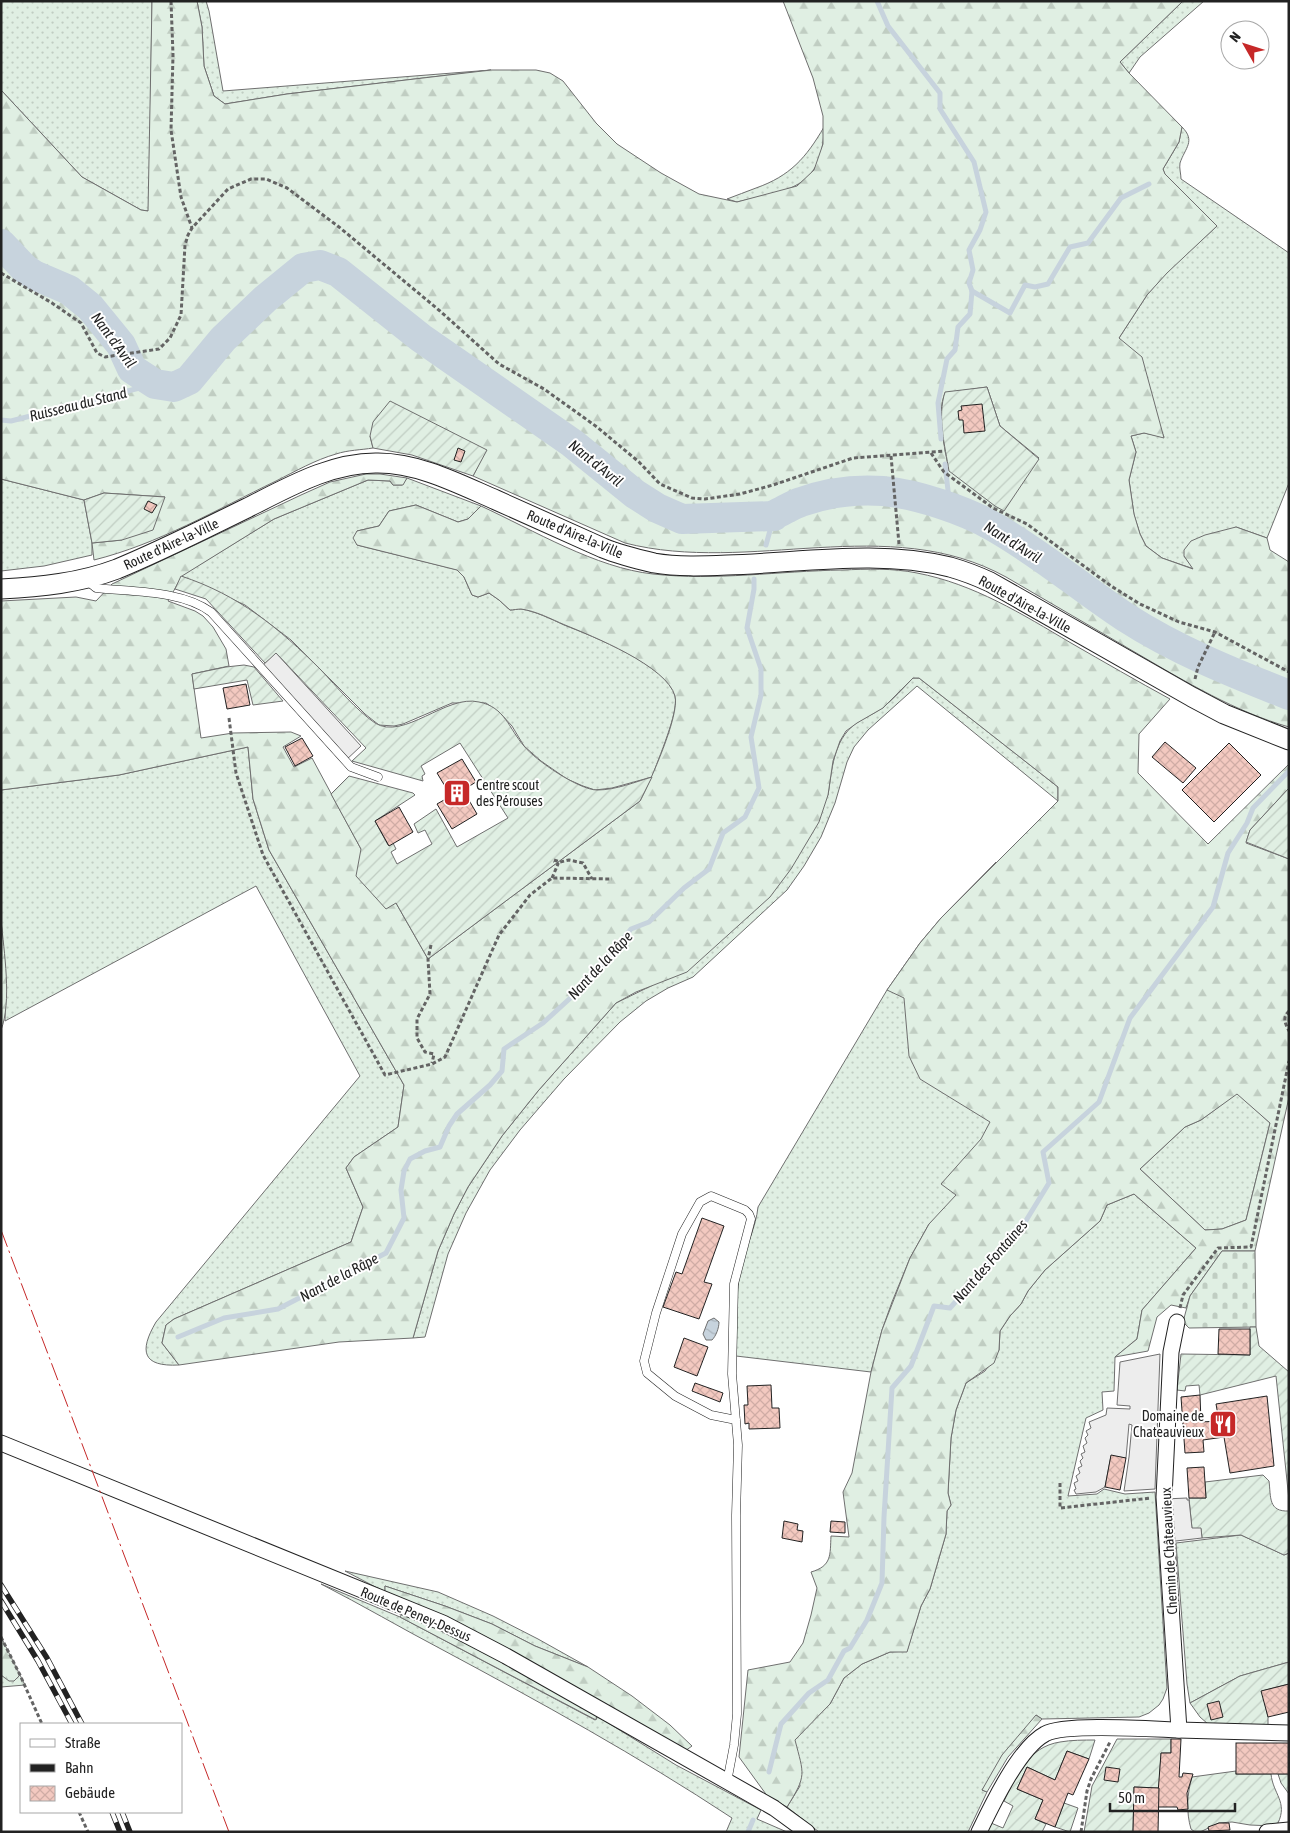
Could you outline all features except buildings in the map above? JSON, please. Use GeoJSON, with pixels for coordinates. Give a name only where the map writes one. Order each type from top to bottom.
{"type":"FeatureCollection","features":[{"type":"Feature","properties":{"kind":"street","name":"Route d'Aire-la-Ville"},"geometry":{"type":"LineString","coordinates":[[1,589],[56,584],[114,570],[322,473],[367,463],[397,464],[460,484],[603,548],[624,556],[656,563],[710,565],[838,559],[898,559],[929,563],[969,573],[998,587],[1200,701],[1255,727],[1289,740]]}},
{"type":"Feature","properties":{"kind":"street","name":"Chemin de Châteauvieux"},"geometry":{"type":"LineString","coordinates":[[1177,1322],[1172,1352],[1164,1497],[1179,1730]]}},
{"type":"Feature","properties":{"kind":"street","name":"Route de Peney-Dessus"},"geometry":{"type":"LineString","coordinates":[[1,1443],[443,1623],[506,1656],[788,1817],[807,1832]]}},
{"type":"Feature","properties":{"kind":"street"},"geometry":{"type":"LineString","coordinates":[[979,1832],[992,1805],[1030,1746],[1043,1735],[1057,1730],[1117,1728],[1289,1733]]}},
{"type":"Feature","properties":{"kind":"street"},"geometry":{"type":"LineString","coordinates":[[1267,1832],[1289,1830]]}},
{"type":"Feature","properties":{"kind":"lane"},"geometry":{"type":"LineString","coordinates":[[85,578],[96,588],[174,596],[200,604],[211,612],[351,767],[378,777]]}},
{"type":"Feature","properties":{"kind":"lane"},"geometry":{"type":"LineString","coordinates":[[727,1782],[734,1745],[737,1714],[736,1515],[738,1445],[736,1420],[732,1374],[734,1284],[751,1219],[745,1210],[711,1196],[700,1202],[682,1234],[656,1313],[644,1361],[647,1373],[675,1396],[711,1415],[736,1420]]}},
{"type":"Feature","properties":{"kind":"path"},"geometry":{"type":"LineString","coordinates":[[171,1],[173,54],[171,130],[182,197],[192,228]]}},
{"type":"Feature","properties":{"kind":"path"},"geometry":{"type":"LineString","coordinates":[[1,272],[81,324],[98,353],[105,357],[159,349],[170,338],[181,315],[185,245],[192,228],[228,189],[251,179],[266,179],[286,188],[339,227],[440,311],[499,364],[544,389],[597,427],[639,462],[660,484],[692,498],[706,499],[740,494],[773,486],[853,458],[945,451]]}},
{"type":"Feature","properties":{"kind":"path"},"geometry":{"type":"LineString","coordinates":[[931,453],[944,472],[957,482],[993,508],[1027,524],[1111,586],[1140,604],[1179,622],[1216,632],[1289,672]]}},
{"type":"Feature","properties":{"kind":"path"},"geometry":{"type":"LineString","coordinates":[[891,456],[899,536]]}},
{"type":"Feature","properties":{"kind":"path"},"geometry":{"type":"LineString","coordinates":[[1198,667],[1216,632]]}},
{"type":"Feature","properties":{"kind":"path"},"geometry":{"type":"LineString","coordinates":[[229,718],[236,772],[262,855],[385,1075],[432,1064],[445,1057],[499,935],[530,895],[552,878],[558,864],[554,860],[560,862],[569,860],[583,863],[592,878]]}},
{"type":"Feature","properties":{"kind":"path"},"geometry":{"type":"LineString","coordinates":[[552,878],[612,879]]}},
{"type":"Feature","properties":{"kind":"path"},"geometry":{"type":"LineString","coordinates":[[431,945],[428,959],[430,994],[417,1019],[417,1038],[425,1052],[434,1054],[432,1064]]}},
{"type":"Feature","properties":{"kind":"path"},"geometry":{"type":"LineString","coordinates":[[1289,1011],[1285,1014],[1284,1020],[1289,1031]]}},
{"type":"Feature","properties":{"kind":"path"},"geometry":{"type":"LineString","coordinates":[[1177,1322],[1183,1295],[1218,1248],[1251,1247],[1289,1061]]}},
{"type":"Feature","properties":{"kind":"path"},"geometry":{"type":"LineString","coordinates":[[1060,1483],[1060,1508],[1164,1497]]}},
{"type":"Feature","properties":{"kind":"path"},"geometry":{"type":"LineString","coordinates":[[1,1638],[42,1723]]}},
{"type":"Feature","properties":{"kind":"path"},"geometry":{"type":"LineString","coordinates":[[1081,1832],[1087,1791],[1091,1778],[1117,1728]]}},
{"type":"Feature","properties":{"kind":"path"},"geometry":{"type":"LineString","coordinates":[[79,1813],[88,1832]]}},
{"type":"Feature","properties":{"kind":"green space"},"geometry":{"type":"Polygon","coordinates":[[[1,1],[152,1],[149,211],[141,210],[82,177],[1,90],[1,1]]]}},
{"type":"Feature","properties":{"kind":"green space"},"geometry":{"type":"Polygon","coordinates":[[[152,1],[197,1],[202,27],[204,66],[214,96],[225,104],[287,94],[491,70],[536,70],[550,73],[563,81],[596,123],[617,144],[661,173],[699,194],[737,202],[797,186],[814,170],[823,144],[823,116],[813,78],[783,1],[1183,1],[1120,62],[1182,127],[1179,142],[1163,169],[1165,174],[1217,226],[1167,273],[1147,295],[1119,338],[1142,357],[1164,438],[1144,433],[1131,436],[1136,452],[1129,480],[1134,514],[1140,534],[1146,546],[1162,558],[1193,569],[1184,556],[1184,550],[1191,541],[1205,535],[1236,527],[1267,538],[1270,550],[1289,562],[1289,727],[1231,705],[1174,675],[1006,577],[961,558],[914,549],[867,546],[721,553],[672,551],[625,543],[473,476],[486,450],[370,436],[373,448],[345,452],[321,459],[164,536],[94,560],[92,543],[122,540],[165,497],[104,493],[84,500],[1,479],[1,90],[82,177],[141,210],[148,211],[152,1]],[[987,387],[945,393],[942,402],[941,421],[949,471],[1039,458],[1000,426],[987,387]]]}},
{"type":"Feature","properties":{"kind":"green space"},"geometry":{"type":"Polygon","coordinates":[[[197,1],[206,1],[209,11],[223,91],[491,70],[287,94],[225,104],[214,96],[204,66],[202,27],[197,1]]]}},
{"type":"Feature","properties":{"kind":"green space"},"geometry":{"type":"Polygon","coordinates":[[[1183,1],[1204,1],[1140,57],[1129,73],[1120,62],[1183,1]]]}},
{"type":"Feature","properties":{"kind":"green space"},"geometry":{"type":"Polygon","coordinates":[[[824,127],[822,148],[817,164],[799,184],[786,190],[737,202],[727,199],[768,183],[788,172],[804,157],[824,127]]]}},
{"type":"Feature","properties":{"kind":"green space"},"geometry":{"type":"Polygon","coordinates":[[[1182,127],[1189,141],[1180,163],[1181,179],[1289,253],[1289,483],[1267,538],[1236,527],[1184,556],[1194,569],[1162,558],[1146,546],[1140,534],[1134,515],[1129,480],[1136,452],[1131,436],[1144,433],[1164,437],[1119,338],[1147,295],[1166,273],[1217,226],[1165,175],[1163,169],[1179,142],[1182,127]]]}},
{"type":"Feature","properties":{"kind":"green space"},"geometry":{"type":"Polygon","coordinates":[[[987,387],[1000,426],[1039,459],[1004,511],[949,471],[944,442],[942,411],[945,392],[987,387]]]}},
{"type":"Feature","properties":{"kind":"green space"},"geometry":{"type":"Polygon","coordinates":[[[390,401],[487,450],[473,476],[412,455],[373,448],[370,436],[373,422],[390,401]]]}},
{"type":"Feature","properties":{"kind":"green space"},"geometry":{"type":"Polygon","coordinates":[[[366,474],[407,478],[403,485],[393,485],[390,481],[368,480],[274,519],[182,576],[168,601],[203,616],[213,627],[226,649],[229,666],[192,674],[201,738],[233,733],[291,732],[301,736],[283,747],[294,767],[312,758],[361,849],[396,903],[428,959],[640,801],[669,733],[673,718],[675,696],[669,685],[658,674],[644,663],[610,644],[538,613],[521,609],[510,610],[489,593],[478,597],[472,595],[464,577],[457,570],[357,545],[353,538],[357,531],[379,526],[389,511],[416,505],[458,522],[468,519],[481,506],[587,556],[631,570],[653,574],[724,576],[861,569],[908,571],[958,584],[978,592],[1016,611],[1170,699],[1139,734],[1138,773],[1208,844],[1289,764],[1289,788],[1250,830],[1246,843],[1289,859],[1289,1097],[1255,1251],[1222,1251],[1190,1296],[1186,1308],[1171,1305],[1157,1317],[1148,1351],[1115,1357],[1137,1339],[1142,1310],[1196,1248],[1134,1194],[1107,1205],[1100,1221],[1045,1270],[1000,1331],[999,1350],[994,1363],[966,1383],[956,1410],[951,1438],[948,1493],[951,1505],[947,1511],[946,1534],[930,1589],[921,1606],[907,1652],[890,1652],[862,1664],[844,1678],[830,1704],[795,1740],[802,1775],[798,1788],[787,1807],[768,1797],[739,1757],[748,1670],[790,1662],[803,1643],[817,1588],[811,1572],[823,1567],[829,1559],[831,1536],[849,1537],[843,1492],[852,1473],[871,1372],[882,1330],[910,1258],[929,1224],[956,1195],[941,1184],[981,1139],[990,1122],[920,1079],[909,1056],[904,998],[887,990],[920,943],[941,918],[1058,801],[1058,787],[919,678],[913,678],[883,708],[846,731],[840,741],[833,761],[828,795],[819,822],[791,869],[770,897],[687,972],[636,992],[616,1003],[538,1091],[502,1136],[468,1187],[454,1214],[438,1251],[413,1338],[339,1342],[179,1365],[162,1343],[166,1325],[174,1319],[351,1242],[363,1207],[346,1168],[354,1157],[398,1127],[404,1085],[269,850],[253,799],[248,747],[119,775],[1,790],[1,601],[76,597],[96,601],[112,584],[330,482],[366,474]],[[1237,1094],[1201,1120],[1185,1127],[1140,1169],[1205,1230],[1222,1229],[1246,1220],[1270,1123],[1237,1094]]]}},
{"type":"Feature","properties":{"kind":"green space"},"geometry":{"type":"Polygon","coordinates":[[[407,478],[481,506],[468,519],[458,522],[416,505],[389,511],[379,526],[357,531],[357,545],[458,570],[464,577],[472,595],[478,597],[489,593],[510,610],[521,609],[532,612],[609,644],[658,673],[669,684],[675,696],[675,703],[671,724],[652,777],[612,788],[595,790],[567,779],[541,761],[524,746],[512,726],[501,714],[486,703],[452,703],[403,724],[394,726],[379,725],[365,714],[291,640],[245,605],[181,576],[274,519],[368,480],[390,481],[393,485],[402,485],[407,478]]]}},
{"type":"Feature","properties":{"kind":"green space"},"geometry":{"type":"Polygon","coordinates":[[[1,479],[84,500],[92,543],[92,555],[44,566],[1,571],[1,479]]]}},
{"type":"Feature","properties":{"kind":"green space"},"geometry":{"type":"Polygon","coordinates":[[[104,493],[165,497],[153,530],[122,540],[92,543],[84,500],[104,493]]]}},
{"type":"Feature","properties":{"kind":"green space"},"geometry":{"type":"Polygon","coordinates":[[[181,576],[221,593],[257,614],[290,640],[354,705],[375,723],[386,727],[399,726],[453,704],[466,701],[479,702],[488,705],[501,714],[524,746],[538,759],[569,780],[589,789],[611,789],[652,777],[640,801],[428,959],[396,903],[386,909],[356,876],[361,849],[331,794],[349,776],[415,795],[375,821],[388,845],[393,843],[396,849],[391,852],[397,864],[432,844],[425,830],[418,833],[414,824],[436,809],[457,847],[508,818],[460,743],[421,766],[425,774],[422,776],[423,781],[352,761],[366,748],[277,654],[265,663],[206,599],[175,589],[181,576]]]}},
{"type":"Feature","properties":{"kind":"green space"},"geometry":{"type":"Polygon","coordinates":[[[244,665],[254,667],[283,701],[253,705],[247,680],[194,689],[192,674],[244,665]]]}},
{"type":"Feature","properties":{"kind":"green space"},"geometry":{"type":"Polygon","coordinates":[[[913,678],[919,678],[1058,787],[1058,801],[917,686],[868,730],[854,747],[821,837],[787,890],[693,977],[668,988],[646,1001],[620,1022],[564,1079],[520,1130],[490,1170],[466,1213],[448,1254],[425,1337],[413,1338],[438,1251],[454,1214],[468,1187],[502,1136],[538,1091],[616,1003],[653,985],[828,795],[832,766],[842,739],[855,724],[886,705],[913,678]]]}},
{"type":"Feature","properties":{"kind":"green space"},"geometry":{"type":"Polygon","coordinates":[[[248,747],[253,799],[269,850],[404,1085],[398,1127],[354,1157],[346,1168],[363,1207],[351,1242],[174,1319],[166,1325],[162,1343],[179,1365],[167,1365],[151,1360],[147,1355],[147,1341],[156,1322],[360,1076],[256,886],[5,1021],[6,985],[1,920],[1,790],[119,775],[248,747]]]}},
{"type":"Feature","properties":{"kind":"green space"},"geometry":{"type":"Polygon","coordinates":[[[1289,788],[1289,859],[1246,842],[1250,830],[1289,788]]]}},
{"type":"Feature","properties":{"kind":"green space"},"geometry":{"type":"Polygon","coordinates":[[[996,862],[1071,1097],[929,1224],[910,1258],[892,1302],[882,1330],[871,1372],[736,1356],[739,1276],[758,1207],[887,990],[920,943],[941,918],[996,862]]]}},
{"type":"Feature","properties":{"kind":"green space"},"geometry":{"type":"Polygon","coordinates":[[[1,920],[7,991],[1,1030],[1,920]]]}},
{"type":"Feature","properties":{"kind":"green space"},"geometry":{"type":"Polygon","coordinates":[[[1237,1093],[1270,1123],[1246,1220],[1222,1229],[1205,1230],[1140,1169],[1185,1127],[1201,1120],[1237,1093]]]}},
{"type":"Feature","properties":{"kind":"green space"},"geometry":{"type":"Polygon","coordinates":[[[1134,1194],[1196,1248],[1142,1310],[1137,1339],[1115,1357],[1114,1391],[1102,1392],[1103,1410],[1086,1418],[1068,1496],[1097,1494],[1104,1489],[1125,1494],[1155,1492],[1167,1688],[1163,1699],[1149,1713],[1139,1717],[1042,1719],[1036,1715],[982,1790],[987,1792],[968,1832],[819,1832],[787,1807],[800,1786],[794,1740],[830,1704],[844,1678],[862,1664],[890,1652],[907,1651],[921,1606],[930,1589],[946,1534],[947,1511],[951,1505],[948,1493],[951,1438],[956,1410],[966,1383],[985,1371],[999,1350],[1000,1331],[1045,1270],[1100,1221],[1107,1205],[1134,1194]]]}},
{"type":"Feature","properties":{"kind":"green space"},"geometry":{"type":"Polygon","coordinates":[[[1222,1251],[1255,1251],[1256,1327],[1189,1328],[1183,1322],[1190,1296],[1222,1251]]]}},
{"type":"Feature","properties":{"kind":"green space"},"geometry":{"type":"Polygon","coordinates":[[[1250,1327],[1256,1327],[1259,1346],[1289,1372],[1289,1500],[1276,1376],[1200,1395],[1199,1385],[1186,1386],[1185,1391],[1177,1390],[1181,1354],[1250,1355],[1250,1327]]]}},
{"type":"Feature","properties":{"kind":"green space"},"geometry":{"type":"Polygon","coordinates":[[[1263,1475],[1269,1481],[1274,1506],[1282,1511],[1289,1511],[1289,1553],[1284,1555],[1241,1535],[1202,1538],[1201,1529],[1192,1529],[1189,1498],[1206,1498],[1205,1482],[1263,1475]]]}},
{"type":"Feature","properties":{"kind":"green space"},"geometry":{"type":"Polygon","coordinates":[[[1241,1535],[1284,1555],[1289,1553],[1289,1662],[1240,1676],[1190,1703],[1176,1543],[1241,1535]]]}},
{"type":"Feature","properties":{"kind":"green space"},"geometry":{"type":"Polygon","coordinates":[[[345,1571],[438,1592],[493,1616],[588,1667],[535,1646],[492,1624],[445,1606],[385,1586],[385,1592],[345,1571]]]}},
{"type":"Feature","properties":{"kind":"green space"},"geometry":{"type":"Polygon","coordinates":[[[321,1584],[400,1617],[595,1720],[597,1716],[676,1765],[761,1810],[757,1819],[787,1832],[726,1832],[732,1818],[661,1773],[552,1709],[321,1584]]]}},
{"type":"Feature","properties":{"kind":"green space"},"geometry":{"type":"Polygon","coordinates":[[[385,1586],[492,1624],[535,1646],[588,1667],[632,1696],[670,1725],[692,1746],[685,1751],[385,1592],[385,1586]]]}},
{"type":"Feature","properties":{"kind":"green space"},"geometry":{"type":"Polygon","coordinates":[[[403,1612],[477,1648],[526,1675],[597,1716],[596,1720],[400,1617],[403,1612]]]}},
{"type":"Feature","properties":{"kind":"green space"},"geometry":{"type":"Polygon","coordinates":[[[1,1637],[20,1675],[14,1681],[9,1681],[1,1675],[1,1637]]]}},
{"type":"Feature","properties":{"kind":"green space"},"geometry":{"type":"Polygon","coordinates":[[[1289,1662],[1289,1684],[1262,1691],[1268,1717],[1268,1726],[1208,1724],[1200,1717],[1190,1703],[1240,1676],[1289,1662]]]}},
{"type":"Feature","properties":{"kind":"green space"},"geometry":{"type":"Polygon","coordinates":[[[1,1675],[14,1681],[20,1675],[25,1685],[1,1687],[1,1675]]]}},
{"type":"Feature","properties":{"kind":"green space"},"geometry":{"type":"Polygon","coordinates":[[[1036,1715],[1042,1719],[1008,1757],[987,1792],[982,1790],[1002,1755],[1036,1715]]]}},
{"type":"Feature","properties":{"kind":"green space"},"geometry":{"type":"Polygon","coordinates":[[[1117,1739],[1171,1739],[1171,1753],[1161,1753],[1159,1788],[1134,1787],[1133,1832],[1084,1832],[1092,1786],[1117,1739]]]}},
{"type":"Feature","properties":{"kind":"green space"},"geometry":{"type":"Polygon","coordinates":[[[1095,1740],[1089,1759],[1067,1751],[1055,1780],[1027,1767],[1017,1789],[1043,1800],[1035,1819],[1046,1824],[1042,1832],[987,1832],[991,1823],[1003,1828],[1013,1806],[1004,1801],[1019,1772],[1032,1756],[1049,1745],[1060,1742],[1095,1740]]]}},
{"type":"Feature","properties":{"kind":"green space"},"geometry":{"type":"Polygon","coordinates":[[[1236,1771],[1236,1774],[1271,1774],[1281,1804],[1281,1816],[1278,1823],[1273,1826],[1232,1822],[1219,1823],[1200,1832],[1195,1832],[1191,1829],[1189,1823],[1188,1810],[1188,1796],[1192,1777],[1236,1771]]]}},
{"type":"Feature","properties":{"kind":"green space"},"geometry":{"type":"Polygon","coordinates":[[[1278,1774],[1289,1774],[1289,1794],[1281,1783],[1278,1774]]]}},
{"type":"Feature","properties":{"kind":"green space"},"geometry":{"type":"Polygon","coordinates":[[[1064,1803],[1078,1808],[1070,1832],[1055,1827],[1064,1803]]]}},
{"type":"Feature","properties":{"kind":"shaded area"},"geometry":{"type":"Polygon","coordinates":[[[276,653],[361,746],[345,761],[261,667],[276,653]]]}},
{"type":"Feature","properties":{"kind":"shaded area"},"geometry":{"type":"Polygon","coordinates":[[[1160,1354],[1155,1489],[1124,1491],[1132,1425],[1129,1424],[1126,1458],[1111,1456],[1105,1487],[1096,1492],[1076,1494],[1074,1483],[1078,1481],[1076,1476],[1080,1473],[1078,1468],[1082,1466],[1080,1461],[1083,1458],[1081,1454],[1085,1452],[1083,1446],[1087,1443],[1085,1438],[1088,1435],[1086,1431],[1091,1428],[1089,1422],[1106,1415],[1107,1408],[1130,1409],[1130,1406],[1117,1405],[1120,1362],[1160,1354]]]}},
{"type":"Feature","properties":{"kind":"shaded area"},"geometry":{"type":"Polygon","coordinates":[[[1187,1498],[1189,1500],[1192,1528],[1201,1528],[1202,1538],[1167,1542],[1164,1499],[1187,1498]]]}},
{"type":"Feature","properties":{"kind":"water"},"geometry":{"type":"Polygon","coordinates":[[[714,1318],[719,1322],[717,1332],[712,1340],[706,1340],[703,1334],[708,1321],[714,1318]]]}},
{"type":"Feature","properties":{"kind":"waterway"},"geometry":{"type":"LineString","coordinates":[[877,1],[888,26],[940,93],[940,109],[974,162],[986,212],[980,230],[969,250],[973,270],[969,283],[972,291],[970,314],[958,327],[955,350],[947,359],[938,403],[941,439]]}},
{"type":"Feature","properties":{"kind":"waterway"},"geometry":{"type":"LineString","coordinates":[[972,291],[1010,313],[1025,285],[1035,287],[1048,284],[1070,247],[1088,243],[1121,198],[1149,184]]}},
{"type":"Feature","properties":{"kind":"waterway","name":"Nant d'Avril"},"geometry":{"type":"LineString","coordinates":[[1,244],[25,269],[34,275],[69,290],[90,307],[121,345],[132,369],[155,384],[174,387],[189,380],[223,339],[265,299],[303,268],[320,265],[338,272],[421,338],[572,443],[635,494],[657,508],[682,519],[774,516],[801,502],[841,492],[883,491],[925,499],[969,515],[1011,537],[1125,617],[1164,640],[1226,669],[1289,695]]}},
{"type":"Feature","properties":{"kind":"waterway","name":"Ruisseau du Stand"},"geometry":{"type":"LineString","coordinates":[[1,420],[11,421],[155,384]]}},
{"type":"Feature","properties":{"kind":"waterway"},"geometry":{"type":"LineString","coordinates":[[945,464],[950,508]]}},
{"type":"Feature","properties":{"kind":"waterway","name":"Nant de la Râpe"},"geometry":{"type":"LineString","coordinates":[[766,545],[774,516]]}},
{"type":"Feature","properties":{"kind":"waterway","name":"Nant de la Râpe"},"geometry":{"type":"LineString","coordinates":[[178,1337],[224,1318],[278,1309],[386,1253],[404,1218],[401,1190],[404,1171],[410,1159],[425,1151],[440,1147],[449,1126],[457,1114],[490,1085],[502,1071],[504,1049],[543,1023],[589,981],[631,929],[649,922],[684,888],[709,869],[723,833],[745,817],[759,788],[751,737],[761,695],[761,669],[747,628],[754,579]]}},
{"type":"Feature","properties":{"kind":"waterway","name":"Nant des Fontaines"},"geometry":{"type":"LineString","coordinates":[[769,1772],[781,1724],[809,1693],[828,1680],[844,1651],[850,1648],[867,1620],[882,1583],[892,1388],[911,1366],[934,1306],[950,1308],[1000,1248],[1019,1232],[1049,1183],[1043,1152],[1099,1102],[1130,1018],[1213,907],[1228,853],[1247,823],[1253,808],[1289,771]]}},
{"type":"Feature","properties":{"kind":"waterway","name":"Nant des Fontaines"},"geometry":{"type":"LineString","coordinates":[[748,1832],[753,1820]]}},
{"type":"Feature","properties":{"kind":"railway"},"geometry":{"type":"LineString","coordinates":[[1,1585],[47,1658],[81,1723]]}},
{"type":"Feature","properties":{"kind":"railway"},"geometry":{"type":"LineString","coordinates":[[1,1601],[38,1661],[71,1723]]}},
{"type":"Feature","properties":{"kind":"railway"},"geometry":{"type":"LineString","coordinates":[[112,1813],[120,1832]]}},
{"type":"Feature","properties":{"kind":"railway"},"geometry":{"type":"LineString","coordinates":[[122,1813],[130,1832]]}},
{"type":"Feature","properties":{"kind":"power"},"geometry":{"type":"LineString","coordinates":[[1,1230],[229,1832]]}},
{"type":"Feature","properties":{"kind":"place","name":"Centre scout des Pérouses"},"geometry":{"type":"Point","coordinates":[457,793]}},
{"type":"Feature","properties":{"kind":"place","name":"Domaine de Chateauvieux"},"geometry":{"type":"Point","coordinates":[1223,1424]}}]}
